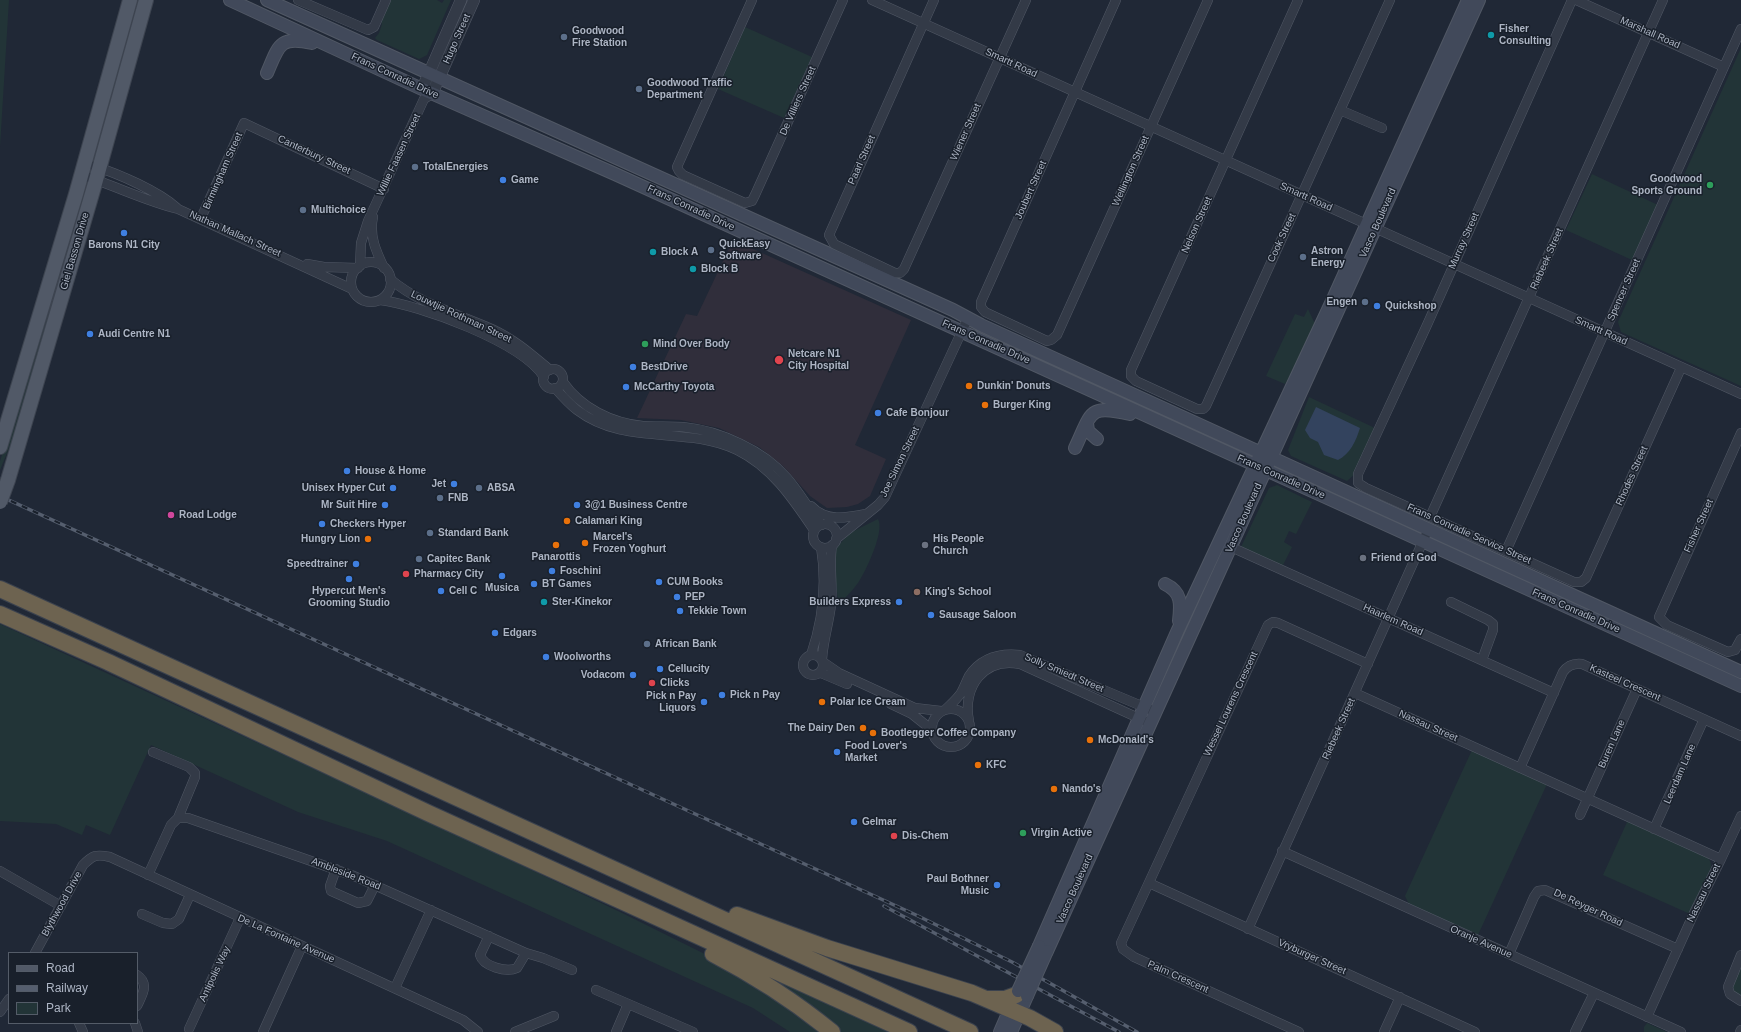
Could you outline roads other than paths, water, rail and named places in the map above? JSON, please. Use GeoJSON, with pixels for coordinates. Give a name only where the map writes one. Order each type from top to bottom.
{"type":"FeatureCollection","features":[{"type":"Feature","properties":{"kind":"highway"},"geometry":{"type":"LineString","coordinates":[[0,589],[970,1032]]}},
{"type":"Feature","properties":{"kind":"highway"},"geometry":{"type":"LineString","coordinates":[[0,614],[108,662],[428,813],[676,934],[731,963],[791,1000],[832,1032]]}},
{"type":"Feature","properties":{"kind":"highway"},"geometry":{"type":"LineString","coordinates":[[428,813],[909,1032]]}},
{"type":"Feature","properties":{"kind":"highway"},"geometry":{"type":"LineString","coordinates":[[645,884],[702,902],[827,948],[972,993],[988,1000],[1009,1023],[1055,1032]]}},
{"type":"Feature","properties":{"kind":"highway"},"geometry":{"type":"LineString","coordinates":[[988,1000],[1005,999],[1021,994]]}},
{"type":"Feature","properties":{"kind":"main road","name":"Giel Basson Drive"},"geometry":{"type":"LineString","coordinates":[[0,447],[83,169],[130,0]]}},
{"type":"Feature","properties":{"kind":"main road","name":"Giel Basson Drive"},"geometry":{"type":"LineString","coordinates":[[0,502],[8,480],[97,174],[146,0]]}},
{"type":"Feature","properties":{"kind":"main road","name":"Frans Conradie Drive"},"geometry":{"type":"LineString","coordinates":[[230,0],[333,48],[426,94],[615,174],[1741,686]]}},
{"type":"Feature","properties":{"kind":"main road","name":"Frans Conradie Drive"},"geometry":{"type":"LineString","coordinates":[[267,0],[953,310],[1428,530],[1741,672]]}},
{"type":"Feature","properties":{"kind":"main road","name":"Vasco Boulevard"},"geometry":{"type":"LineString","coordinates":[[1150,709],[1231,547],[1272,458],[1468,0]]}},
{"type":"Feature","properties":{"kind":"main road","name":"Vasco Boulevard"},"geometry":{"type":"LineString","coordinates":[[1009,1023],[1145,721],[1177,632],[1261,452],[1371,227],[1478,0]]}},
{"type":"Feature","properties":{"kind":"main road"},"geometry":{"type":"LineString","coordinates":[[267,73],[276,52],[282,44],[287,41],[299,40],[333,48]]}},
{"type":"Feature","properties":{"kind":"main road"},"geometry":{"type":"LineString","coordinates":[[1075,448],[1092,414],[1100,410],[1106,409],[1157,420]]}},
{"type":"Feature","properties":{"kind":"main road"},"geometry":{"type":"LineString","coordinates":[[1087,423],[1088,431],[1097,439]]}},
{"type":"Feature","properties":{"kind":"main road"},"geometry":{"type":"LineString","coordinates":[[1165,584],[1175,591],[1180,600],[1177,632]]}},
{"type":"Feature","properties":{"kind":"street"},"geometry":{"type":"LineString","coordinates":[[298,0],[365,30],[371,30],[374,27],[386,0]]}},
{"type":"Feature","properties":{"kind":"street","name":"Hugo Street"},"geometry":{"type":"LineString","coordinates":[[434,76],[461,0]]}},
{"type":"Feature","properties":{"kind":"street","name":"Hugo Street"},"geometry":{"type":"LineString","coordinates":[[434,76],[474,0]]}},
{"type":"Feature","properties":{"kind":"street","name":"De Villiers Street"},"geometry":{"type":"LineString","coordinates":[[752,0],[677,167],[681,174],[742,203],[752,201],[843,0]]}},
{"type":"Feature","properties":{"kind":"street","name":"Smartt Road"},"geometry":{"type":"LineString","coordinates":[[872,0],[1741,394]]}},
{"type":"Feature","properties":{"kind":"street","name":"Paarl Street"},"geometry":{"type":"LineString","coordinates":[[905,265],[902,272],[895,272],[834,244],[829,235],[934,0]]}},
{"type":"Feature","properties":{"kind":"street","name":"Wiener Street"},"geometry":{"type":"LineString","coordinates":[[905,265],[1026,0]]}},
{"type":"Feature","properties":{"kind":"street","name":"Joubert Street"},"geometry":{"type":"LineString","coordinates":[[1051,340],[1045,340],[985,312],[980,305],[1116,0]]}},
{"type":"Feature","properties":{"kind":"street","name":"Wellington Street"},"geometry":{"type":"LineString","coordinates":[[1051,340],[1057,335],[1208,0]]}},
{"type":"Feature","properties":{"kind":"street","name":"Nelson Street"},"geometry":{"type":"LineString","coordinates":[[1203,409],[1197,409],[1136,381],[1131,376],[1131,373],[1298,0]]}},
{"type":"Feature","properties":{"kind":"street","name":"Cook Street"},"geometry":{"type":"LineString","coordinates":[[1203,409],[1206,406],[1390,0]]}},
{"type":"Feature","properties":{"kind":"street","name":"Murray Street"},"geometry":{"type":"LineString","coordinates":[[1358,483],[1358,474],[1572,0]]}},
{"type":"Feature","properties":{"kind":"street","name":"Marshall Road"},"geometry":{"type":"LineString","coordinates":[[1576,0],[1724,67]]}},
{"type":"Feature","properties":{"kind":"street","name":"Riebeek Street"},"geometry":{"type":"LineString","coordinates":[[1430,517],[1663,0]]}},
{"type":"Feature","properties":{"kind":"street","name":"Spencer Street"},"geometry":{"type":"LineString","coordinates":[[1506,551],[1741,29]]}},
{"type":"Feature","properties":{"kind":"street"},"geometry":{"type":"LineString","coordinates":[[426,94],[434,76]]}},
{"type":"Feature","properties":{"kind":"street","name":"Willie Faasen Street"},"geometry":{"type":"LineString","coordinates":[[359,267],[361,243],[368,221],[384,189],[426,94]]}},
{"type":"Feature","properties":{"kind":"street"},"geometry":{"type":"LineString","coordinates":[[1340,110],[1382,128]]}},
{"type":"Feature","properties":{"kind":"street","name":"Canterbury Street"},"geometry":{"type":"LineString","coordinates":[[244,123],[384,189]]}},
{"type":"Feature","properties":{"kind":"street","name":"Birmingham Street"},"geometry":{"type":"LineString","coordinates":[[201,218],[244,123]]}},
{"type":"Feature","properties":{"kind":"street","name":"Nathan Mallach Street"},"geometry":{"type":"LineString","coordinates":[[83,169],[166,198],[178,209],[201,218],[352,289]]}},
{"type":"Feature","properties":{"kind":"street","name":"Willie Faasen Street"},"geometry":{"type":"LineString","coordinates":[[373,212],[372,229],[374,245],[385,269]]}},
{"type":"Feature","properties":{"kind":"street","name":"Nathan Mallach Street"},"geometry":{"type":"LineString","coordinates":[[292,260],[324,267],[359,267]]}},
{"type":"Feature","properties":{"kind":"street"},"geometry":{"type":"LineString","coordinates":[[370,263],[381,265],[385,269],[390,279],[390,289],[380,300],[366,302],[356,295],[352,289],[352,276],[359,267],[370,263]]}},
{"type":"Feature","properties":{"kind":"street","name":"Louwtjie Rothman Street"},"geometry":{"type":"LineString","coordinates":[[390,279],[422,301],[492,329],[508,337],[535,356],[547,373],[546,385],[549,387],[559,385],[594,410],[614,419],[643,426],[682,427],[703,430],[741,444],[769,461],[784,475],[799,494],[808,509],[823,527]]}},
{"type":"Feature","properties":{"kind":"street","name":"Louwtjie Rothman Street"},"geometry":{"type":"LineString","coordinates":[[380,300],[403,304],[480,332],[547,373],[557,370],[560,372],[563,375],[559,385]]}},
{"type":"Feature","properties":{"kind":"street","name":"Joe Simon Street"},"geometry":{"type":"LineString","coordinates":[[834,542],[878,505],[890,487],[968,318]]}},
{"type":"Feature","properties":{"kind":"street","name":"Rhodes Street"},"geometry":{"type":"LineString","coordinates":[[1581,582],[1586,578],[1681,368]]}},
{"type":"Feature","properties":{"kind":"street","name":"Louwtjie Rothman Street"},"geometry":{"type":"LineString","coordinates":[[559,385],[577,410],[605,426],[639,434],[692,437],[738,450],[756,462],[776,479],[793,499],[823,527]]}},
{"type":"Feature","properties":{"kind":"street","name":"Fisher Street"},"geometry":{"type":"LineString","coordinates":[[1741,433],[1659,617],[1667,625],[1728,652],[1735,650],[1741,639]]}},
{"type":"Feature","properties":{"kind":"street","name":"Frans Conradie Service Street"},"geometry":{"type":"LineString","coordinates":[[1358,483],[1366,488],[1574,582],[1581,582]]}},
{"type":"Feature","properties":{"kind":"street"},"geometry":{"type":"LineString","coordinates":[[799,494],[814,509],[823,515],[833,518],[867,514]]}},
{"type":"Feature","properties":{"kind":"street","name":"Joe Simon Street"},"geometry":{"type":"LineString","coordinates":[[823,527],[847,523],[867,514]]}},
{"type":"Feature","properties":{"kind":"street"},"geometry":{"type":"LineString","coordinates":[[821,673],[824,668],[823,644],[831,604],[830,558],[834,542],[836,532],[823,527],[814,540],[821,547],[827,548],[834,542]]}},
{"type":"Feature","properties":{"kind":"street","name":"Riebeek Street"},"geometry":{"type":"LineString","coordinates":[[1248,929],[1428,530]]}},
{"type":"Feature","properties":{"kind":"street"},"geometry":{"type":"LineString","coordinates":[[811,655],[817,656],[839,673],[916,708],[957,710],[966,716],[968,721],[970,729],[967,737],[957,746],[945,746],[936,739],[932,730],[912,714],[821,673],[811,676],[804,670],[804,660],[811,655],[816,641],[823,603],[824,577],[821,547]]}},
{"type":"Feature","properties":{"kind":"street","name":"Haarlem Road"},"geometry":{"type":"LineString","coordinates":[[1231,547],[1554,693]]}},
{"type":"Feature","properties":{"kind":"street"},"geometry":{"type":"LineString","coordinates":[[1451,602],[1488,620],[1493,624],[1493,630],[1482,660]]}},
{"type":"Feature","properties":{"kind":"street","name":"Wessel Lourens Crescent"},"geometry":{"type":"LineString","coordinates":[[1149,883],[1268,625],[1274,622],[1278,623],[1368,664]]}},
{"type":"Feature","properties":{"kind":"street","name":"Solly Smiedt Street"},"geometry":{"type":"LineString","coordinates":[[944,710],[961,694],[969,677],[978,666],[997,656],[1009,654],[1020,655],[1150,709]]}},
{"type":"Feature","properties":{"kind":"street","name":"Solly Smiedt Street"},"geometry":{"type":"LineString","coordinates":[[968,721],[968,699],[983,671],[1002,662],[1011,662],[1020,664],[1145,721]]}},
{"type":"Feature","properties":{"kind":"street","name":"Kasteel Crescent"},"geometry":{"type":"LineString","coordinates":[[1520,768],[1566,669],[1572,664],[1578,663],[1741,736]]}},
{"type":"Feature","properties":{"kind":"street","name":"Buren Lane"},"geometry":{"type":"LineString","coordinates":[[1588,798],[1637,689]]}},
{"type":"Feature","properties":{"kind":"street","name":"Nassau Street"},"geometry":{"type":"LineString","coordinates":[[1355,693],[1721,859],[1647,1017]]}},
{"type":"Feature","properties":{"kind":"street"},"geometry":{"type":"LineString","coordinates":[[932,730],[934,719],[944,710]]}},
{"type":"Feature","properties":{"kind":"street","name":"Leerdam Lane"},"geometry":{"type":"LineString","coordinates":[[1654,828],[1704,719]]}},
{"type":"Feature","properties":{"kind":"street"},"geometry":{"type":"LineString","coordinates":[[148,875],[171,825],[178,818],[194,781],[195,773],[188,768],[153,752]]}},
{"type":"Feature","properties":{"kind":"street"},"geometry":{"type":"LineString","coordinates":[[1580,815],[1588,798]]}},
{"type":"Feature","properties":{"kind":"street"},"geometry":{"type":"LineString","coordinates":[[1721,859],[1741,816]]}},
{"type":"Feature","properties":{"kind":"street","name":"Ambleside Road"},"geometry":{"type":"LineString","coordinates":[[178,818],[188,818],[375,884],[526,953],[543,958],[572,970]]}},
{"type":"Feature","properties":{"kind":"street","name":"Oranje Avenue"},"geometry":{"type":"LineString","coordinates":[[1282,851],[1680,1032]]}},
{"type":"Feature","properties":{"kind":"street","name":"De La Fontaine Avenue"},"geometry":{"type":"LineString","coordinates":[[91,857],[100,855],[110,857],[463,1020],[478,1032]]}},
{"type":"Feature","properties":{"kind":"street","name":"Blythwood Drive"},"geometry":{"type":"LineString","coordinates":[[36,952],[83,865],[91,857]]}},
{"type":"Feature","properties":{"kind":"street"},"geometry":{"type":"LineString","coordinates":[[336,869],[330,886],[331,891],[358,903],[366,901],[375,884]]}},
{"type":"Feature","properties":{"kind":"street"},"geometry":{"type":"LineString","coordinates":[[0,882],[2,872],[61,906]]}},
{"type":"Feature","properties":{"kind":"street","name":"Vryburger Street"},"geometry":{"type":"LineString","coordinates":[[1149,883],[1476,1032]]}},
{"type":"Feature","properties":{"kind":"street","name":"Palm Crescent"},"geometry":{"type":"LineString","coordinates":[[1149,883],[1123,938],[1122,946],[1127,953],[1299,1032]]}},
{"type":"Feature","properties":{"kind":"street","name":"De Reyger Road"},"geometry":{"type":"LineString","coordinates":[[1509,954],[1534,897],[1538,891],[1545,890],[1678,949]]}},
{"type":"Feature","properties":{"kind":"street"},"geometry":{"type":"LineString","coordinates":[[142,914],[163,923],[172,924],[179,919],[190,895]]}},
{"type":"Feature","properties":{"kind":"street"},"geometry":{"type":"LineString","coordinates":[[395,988],[431,910]]}},
{"type":"Feature","properties":{"kind":"street","name":"Antipolis Way"},"geometry":{"type":"LineString","coordinates":[[189,1029],[240,918]]}},
{"type":"Feature","properties":{"kind":"street"},"geometry":{"type":"LineString","coordinates":[[489,936],[480,955],[481,958],[502,970],[508,971],[517,968],[526,953]]}},
{"type":"Feature","properties":{"kind":"street"},"geometry":{"type":"LineString","coordinates":[[263,1032],[302,946]]}},
{"type":"Feature","properties":{"kind":"street"},"geometry":{"type":"LineString","coordinates":[[1741,955],[1728,987],[1730,994],[1741,1000]]}},
{"type":"Feature","properties":{"kind":"street"},"geometry":{"type":"LineString","coordinates":[[138,976],[144,983],[145,987],[138,1004]]}},
{"type":"Feature","properties":{"kind":"street"},"geometry":{"type":"LineString","coordinates":[[596,990],[686,1031]]}},
{"type":"Feature","properties":{"kind":"street"},"geometry":{"type":"LineString","coordinates":[[1575,1032],[1594,993]]}},
{"type":"Feature","properties":{"kind":"street"},"geometry":{"type":"LineString","coordinates":[[1384,1032],[1400,997]]}},
{"type":"Feature","properties":{"kind":"street"},"geometry":{"type":"LineString","coordinates":[[0,1012],[8,1000]]}},
{"type":"Feature","properties":{"kind":"street"},"geometry":{"type":"LineString","coordinates":[[616,1032],[628,1004]]}},
{"type":"Feature","properties":{"kind":"street"},"geometry":{"type":"LineString","coordinates":[[515,1032],[554,1016]]}},
{"type":"Feature","properties":{"kind":"water"},"geometry":{"type":"Polygon","coordinates":[[[1316,407],[1360,428],[1352,447],[1338,460],[1324,455],[1318,442],[1310,438],[1305,430],[1316,407]]]}},
{"type":"Feature","properties":{"kind":"railway"},"geometry":{"type":"LineString","coordinates":[[0,496],[916,915],[1012,962],[1137,1032]]}},
{"type":"Feature","properties":{"kind":"railway"},"geometry":{"type":"LineString","coordinates":[[884,906],[1119,1032]]}},
{"type":"Feature","properties":{"kind":"place","name":"Fisher Consulting"},"geometry":{"type":"Point","coordinates":[1491,35]}},
{"type":"Feature","properties":{"kind":"place","name":"Goodwood Fire Station"},"geometry":{"type":"Point","coordinates":[564,37]}},
{"type":"Feature","properties":{"kind":"place","name":"Goodwood Traffic Department"},"geometry":{"type":"Point","coordinates":[639,89]}},
{"type":"Feature","properties":{"kind":"place","name":"TotalEnergies"},"geometry":{"type":"Point","coordinates":[415,167]}},
{"type":"Feature","properties":{"kind":"place","name":"Game"},"geometry":{"type":"Point","coordinates":[503,180]}},
{"type":"Feature","properties":{"kind":"place","name":"Goodwood Sports Ground"},"geometry":{"type":"Point","coordinates":[1710,185]}},
{"type":"Feature","properties":{"kind":"place","name":"Multichoice"},"geometry":{"type":"Point","coordinates":[303,210]}},
{"type":"Feature","properties":{"kind":"place","name":"Barons N1 City"},"geometry":{"type":"Point","coordinates":[124,233]}},
{"type":"Feature","properties":{"kind":"place","name":"QuickEasy Software"},"geometry":{"type":"Point","coordinates":[711,250]}},
{"type":"Feature","properties":{"kind":"place","name":"Block A"},"geometry":{"type":"Point","coordinates":[653,252]}},
{"type":"Feature","properties":{"kind":"place","name":"Astron Energy"},"geometry":{"type":"Point","coordinates":[1303,257]}},
{"type":"Feature","properties":{"kind":"place","name":"Block B"},"geometry":{"type":"Point","coordinates":[693,269]}},
{"type":"Feature","properties":{"kind":"place","name":"Engen"},"geometry":{"type":"Point","coordinates":[1365,302]}},
{"type":"Feature","properties":{"kind":"place","name":"Quickshop"},"geometry":{"type":"Point","coordinates":[1377,306]}},
{"type":"Feature","properties":{"kind":"place","name":"Audi Centre N1"},"geometry":{"type":"Point","coordinates":[90,334]}},
{"type":"Feature","properties":{"kind":"place","name":"Mind Over Body"},"geometry":{"type":"Point","coordinates":[645,344]}},
{"type":"Feature","properties":{"kind":"place","name":"Netcare N1 City Hospital"},"geometry":{"type":"Point","coordinates":[779,360]}},
{"type":"Feature","properties":{"kind":"place","name":"BestDrive"},"geometry":{"type":"Point","coordinates":[633,367]}},
{"type":"Feature","properties":{"kind":"place","name":"Dunkin' Donuts"},"geometry":{"type":"Point","coordinates":[969,386]}},
{"type":"Feature","properties":{"kind":"place","name":"McCarthy Toyota"},"geometry":{"type":"Point","coordinates":[626,387]}},
{"type":"Feature","properties":{"kind":"place","name":"Burger King"},"geometry":{"type":"Point","coordinates":[985,405]}},
{"type":"Feature","properties":{"kind":"place","name":"Cafe Bonjour"},"geometry":{"type":"Point","coordinates":[878,413]}},
{"type":"Feature","properties":{"kind":"place","name":"House & Home"},"geometry":{"type":"Point","coordinates":[347,471]}},
{"type":"Feature","properties":{"kind":"place","name":"Jet"},"geometry":{"type":"Point","coordinates":[454,484]}},
{"type":"Feature","properties":{"kind":"place","name":"Unisex Hyper Cut"},"geometry":{"type":"Point","coordinates":[393,488]}},
{"type":"Feature","properties":{"kind":"place","name":"ABSA"},"geometry":{"type":"Point","coordinates":[479,488]}},
{"type":"Feature","properties":{"kind":"place","name":"FNB"},"geometry":{"type":"Point","coordinates":[440,498]}},
{"type":"Feature","properties":{"kind":"place","name":"Mr Suit Hire"},"geometry":{"type":"Point","coordinates":[385,505]}},
{"type":"Feature","properties":{"kind":"place","name":"3@1 Business Centre"},"geometry":{"type":"Point","coordinates":[577,505]}},
{"type":"Feature","properties":{"kind":"place","name":"Road Lodge"},"geometry":{"type":"Point","coordinates":[171,515]}},
{"type":"Feature","properties":{"kind":"place","name":"Calamari King"},"geometry":{"type":"Point","coordinates":[567,521]}},
{"type":"Feature","properties":{"kind":"place","name":"Checkers Hyper"},"geometry":{"type":"Point","coordinates":[322,524]}},
{"type":"Feature","properties":{"kind":"place","name":"Standard Bank"},"geometry":{"type":"Point","coordinates":[430,533]}},
{"type":"Feature","properties":{"kind":"place","name":"Hungry Lion"},"geometry":{"type":"Point","coordinates":[368,539]}},
{"type":"Feature","properties":{"kind":"place","name":"Marcel's Frozen Yoghurt"},"geometry":{"type":"Point","coordinates":[585,543]}},
{"type":"Feature","properties":{"kind":"place","name":"Panarottis"},"geometry":{"type":"Point","coordinates":[556,545]}},
{"type":"Feature","properties":{"kind":"place","name":"His People Church"},"geometry":{"type":"Point","coordinates":[925,545]}},
{"type":"Feature","properties":{"kind":"place","name":"Friend of God"},"geometry":{"type":"Point","coordinates":[1363,558]}},
{"type":"Feature","properties":{"kind":"place","name":"Capitec Bank"},"geometry":{"type":"Point","coordinates":[419,559]}},
{"type":"Feature","properties":{"kind":"place","name":"Speedtrainer"},"geometry":{"type":"Point","coordinates":[356,564]}},
{"type":"Feature","properties":{"kind":"place","name":"Foschini"},"geometry":{"type":"Point","coordinates":[552,571]}},
{"type":"Feature","properties":{"kind":"place","name":"Pharmacy City"},"geometry":{"type":"Point","coordinates":[406,574]}},
{"type":"Feature","properties":{"kind":"place","name":"Musica"},"geometry":{"type":"Point","coordinates":[502,576]}},
{"type":"Feature","properties":{"kind":"place","name":"Hypercut Men's Grooming Studio"},"geometry":{"type":"Point","coordinates":[349,579]}},
{"type":"Feature","properties":{"kind":"place","name":"CUM Books"},"geometry":{"type":"Point","coordinates":[659,582]}},
{"type":"Feature","properties":{"kind":"place","name":"BT Games"},"geometry":{"type":"Point","coordinates":[534,584]}},
{"type":"Feature","properties":{"kind":"place","name":"Cell C"},"geometry":{"type":"Point","coordinates":[441,591]}},
{"type":"Feature","properties":{"kind":"place","name":"King's School"},"geometry":{"type":"Point","coordinates":[917,592]}},
{"type":"Feature","properties":{"kind":"place","name":"PEP"},"geometry":{"type":"Point","coordinates":[677,597]}},
{"type":"Feature","properties":{"kind":"place","name":"Ster-Kinekor"},"geometry":{"type":"Point","coordinates":[544,602]}},
{"type":"Feature","properties":{"kind":"place","name":"Builders Express"},"geometry":{"type":"Point","coordinates":[899,602]}},
{"type":"Feature","properties":{"kind":"place","name":"Tekkie Town"},"geometry":{"type":"Point","coordinates":[680,611]}},
{"type":"Feature","properties":{"kind":"place","name":"Sausage Saloon"},"geometry":{"type":"Point","coordinates":[931,615]}},
{"type":"Feature","properties":{"kind":"place","name":"Edgars"},"geometry":{"type":"Point","coordinates":[495,633]}},
{"type":"Feature","properties":{"kind":"place","name":"African Bank"},"geometry":{"type":"Point","coordinates":[647,644]}},
{"type":"Feature","properties":{"kind":"place","name":"Woolworths"},"geometry":{"type":"Point","coordinates":[546,657]}},
{"type":"Feature","properties":{"kind":"place","name":"Cellucity"},"geometry":{"type":"Point","coordinates":[660,669]}},
{"type":"Feature","properties":{"kind":"place","name":"Vodacom"},"geometry":{"type":"Point","coordinates":[633,675]}},
{"type":"Feature","properties":{"kind":"place","name":"Clicks"},"geometry":{"type":"Point","coordinates":[652,683]}},
{"type":"Feature","properties":{"kind":"place","name":"Pick n Pay"},"geometry":{"type":"Point","coordinates":[722,695]}},
{"type":"Feature","properties":{"kind":"place","name":"Pick n Pay Liquors"},"geometry":{"type":"Point","coordinates":[704,702]}},
{"type":"Feature","properties":{"kind":"place","name":"Polar Ice Cream"},"geometry":{"type":"Point","coordinates":[822,702]}},
{"type":"Feature","properties":{"kind":"place","name":"The Dairy Den"},"geometry":{"type":"Point","coordinates":[863,728]}},
{"type":"Feature","properties":{"kind":"place","name":"Bootlegger Coffee Company"},"geometry":{"type":"Point","coordinates":[873,733]}},
{"type":"Feature","properties":{"kind":"place","name":"McDonald's"},"geometry":{"type":"Point","coordinates":[1090,740]}},
{"type":"Feature","properties":{"kind":"place","name":"Food Lover's Market"},"geometry":{"type":"Point","coordinates":[837,752]}},
{"type":"Feature","properties":{"kind":"place","name":"KFC"},"geometry":{"type":"Point","coordinates":[978,765]}},
{"type":"Feature","properties":{"kind":"place","name":"Nando's"},"geometry":{"type":"Point","coordinates":[1054,789]}},
{"type":"Feature","properties":{"kind":"place","name":"Gelmar"},"geometry":{"type":"Point","coordinates":[854,822]}},
{"type":"Feature","properties":{"kind":"place","name":"Virgin Active"},"geometry":{"type":"Point","coordinates":[1023,833]}},
{"type":"Feature","properties":{"kind":"place","name":"Dis-Chem"},"geometry":{"type":"Point","coordinates":[894,836]}},
{"type":"Feature","properties":{"kind":"place","name":"Paul Bothner Music"},"geometry":{"type":"Point","coordinates":[997,885]}}]}
